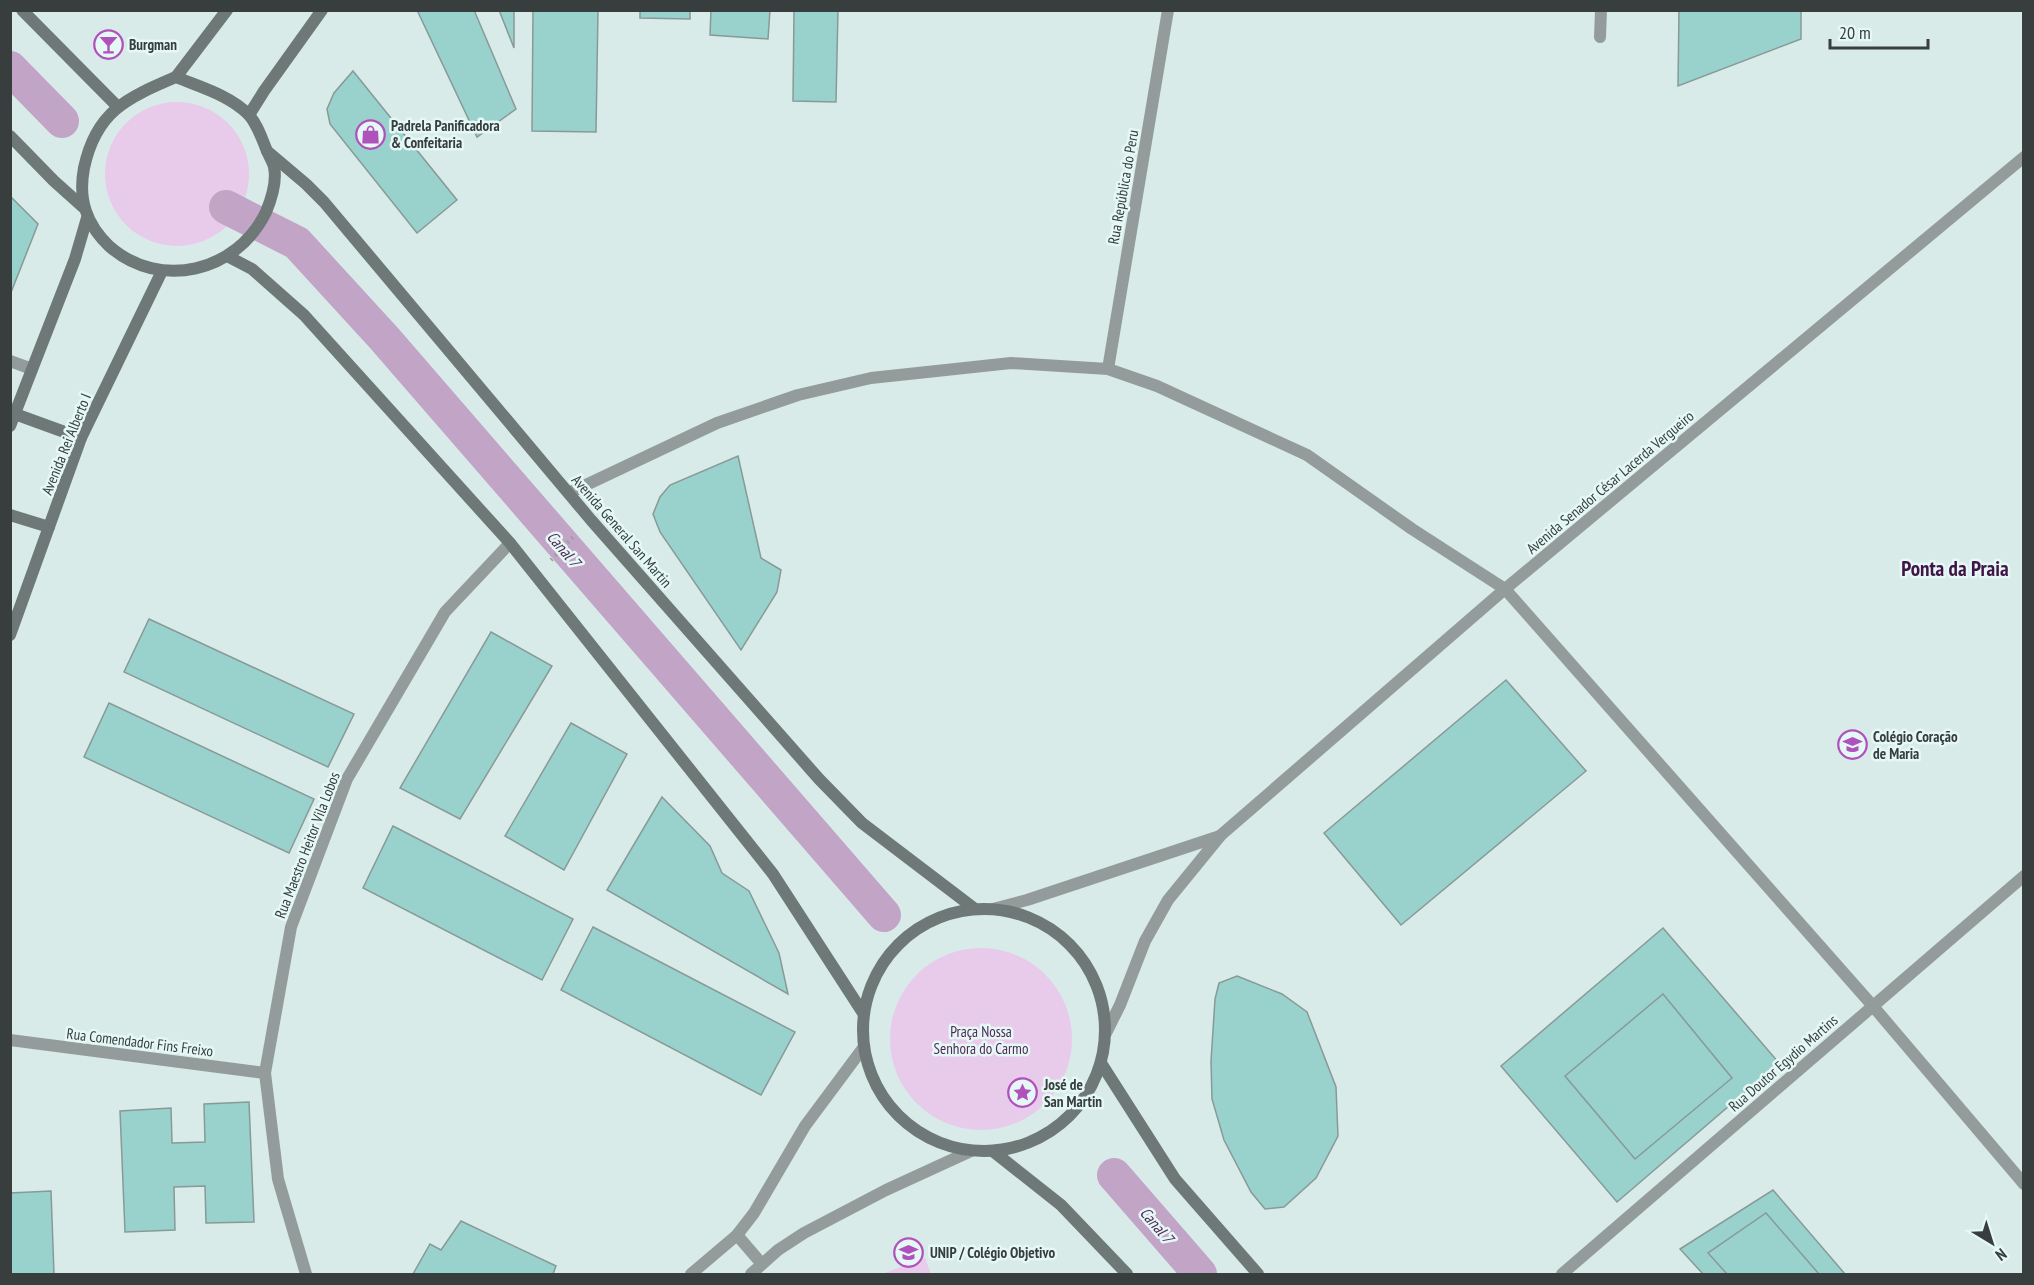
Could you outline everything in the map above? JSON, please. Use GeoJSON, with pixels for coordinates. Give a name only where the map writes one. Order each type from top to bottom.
{"type":"FeatureCollection","features":[{"type":"Feature","properties":{"kind":"main road"},"geometry":{"type":"LineString","coordinates":[[22,10],[117,106]]}},
{"type":"Feature","properties":{"kind":"main road"},"geometry":{"type":"LineString","coordinates":[[81,438],[13,420],[75,259],[85,213],[84,171],[90,142],[117,106],[134,95],[176,77],[227,10]]}},
{"type":"Feature","properties":{"kind":"main road"},"geometry":{"type":"LineString","coordinates":[[249,115],[264,90],[322,10]]}},
{"type":"Feature","properties":{"kind":"main road"},"geometry":{"type":"LineString","coordinates":[[10,136],[85,213],[101,238],[118,253],[139,264],[162,271],[184,271],[205,267],[227,256],[246,242],[260,223],[273,187],[274,168],[263,139],[249,115],[225,98],[176,77]]}},
{"type":"Feature","properties":{"kind":"main road","name":"Avenida General San Martin"},"geometry":{"type":"LineString","coordinates":[[267,151],[324,202],[591,520],[811,770],[862,823],[975,909]]}},
{"type":"Feature","properties":{"kind":"main road"},"geometry":{"type":"LineString","coordinates":[[227,256],[252,269],[304,315],[510,543],[773,874],[863,1013]]}},
{"type":"Feature","properties":{"kind":"main road","name":"Avenida Rei Alberto I"},"geometry":{"type":"LineString","coordinates":[[10,635],[81,438],[162,271]]}},
{"type":"Feature","properties":{"kind":"main road"},"geometry":{"type":"LineString","coordinates":[[10,515],[49,527]]}},
{"type":"Feature","properties":{"kind":"main road"},"geometry":{"type":"LineString","coordinates":[[975,909],[993,909],[1023,914],[1051,928],[1074,948],[1092,973],[1103,1002],[1106,1033],[1101,1064],[1085,1097],[1061,1124],[1029,1143],[994,1152],[971,1152],[940,1144],[911,1129],[888,1107],[872,1079],[863,1048],[863,1013],[876,974],[901,941],[935,918],[975,909]]}},
{"type":"Feature","properties":{"kind":"main road"},"geometry":{"type":"LineString","coordinates":[[1101,1064],[1175,1179],[1258,1275]]}},
{"type":"Feature","properties":{"kind":"main road"},"geometry":{"type":"LineString","coordinates":[[994,1152],[1061,1205],[1127,1275]]}},
{"type":"Feature","properties":{"kind":"street","name":"Rua República do Peru"},"geometry":{"type":"LineString","coordinates":[[1108,369],[1168,10]]}},
{"type":"Feature","properties":{"kind":"street"},"geometry":{"type":"LineString","coordinates":[[1600,37],[1601,10]]}},
{"type":"Feature","properties":{"kind":"street","name":"Avenida Senador César Lacerda Vergueiro"},"geometry":{"type":"LineString","coordinates":[[1221,835],[1505,589],[2024,157]]}},
{"type":"Feature","properties":{"kind":"street"},"geometry":{"type":"LineString","coordinates":[[10,361],[32,369]]}},
{"type":"Feature","properties":{"kind":"street"},"geometry":{"type":"LineString","coordinates":[[569,493],[717,423],[798,395],[861,380],[1011,363],[1108,369],[1157,386],[1307,455],[1412,529],[1505,589],[1872,1005],[2024,1185]]}},
{"type":"Feature","properties":{"kind":"street","name":"Rua Maestro Heitor Vila Lobos"},"geometry":{"type":"LineString","coordinates":[[306,1275],[278,1179],[265,1073],[291,927],[347,779],[446,612],[510,543]]}},
{"type":"Feature","properties":{"kind":"street"},"geometry":{"type":"LineString","coordinates":[[993,909],[1027,900],[1221,835]]}},
{"type":"Feature","properties":{"kind":"street"},"geometry":{"type":"LineString","coordinates":[[1106,1033],[1120,1005],[1145,941],[1168,900],[1221,835]]}},
{"type":"Feature","properties":{"kind":"street","name":"Rua Doutor Egydio Martins"},"geometry":{"type":"LineString","coordinates":[[1562,1275],[2024,876]]}},
{"type":"Feature","properties":{"kind":"street","name":"Rua Comendador Fins Freixo"},"geometry":{"type":"LineString","coordinates":[[10,1040],[265,1073]]}},
{"type":"Feature","properties":{"kind":"street"},"geometry":{"type":"LineString","coordinates":[[691,1275],[737,1235],[754,1213],[805,1125],[863,1048]]}},
{"type":"Feature","properties":{"kind":"street"},"geometry":{"type":"LineString","coordinates":[[751,1275],[778,1250],[825,1222],[886,1190],[971,1152]]}},
{"type":"Feature","properties":{"kind":"street"},"geometry":{"type":"LineString","coordinates":[[737,1235],[762,1264]]}},
{"type":"Feature","properties":{"kind":"path"},"geometry":{"type":"LineString","coordinates":[[536,576],[591,520]]}},
{"type":"Feature","properties":{"kind":"green space"},"geometry":{"type":"Polygon","coordinates":[[[177,102],[205,107],[228,123],[244,146],[249,174],[244,202],[228,225],[205,241],[177,246],[149,241],[126,225],[110,202],[105,174],[110,146],[126,123],[149,107],[177,102]]]}},
{"type":"Feature","properties":{"kind":"green space","name":"Praça Nossa Senhora do Carmo"},"geometry":{"type":"Polygon","coordinates":[[[981,948],[1016,955],[1032,963],[1045,975],[1057,988],[1065,1004],[1072,1039],[1065,1074],[1057,1090],[1045,1103],[1032,1115],[1016,1123],[981,1130],[946,1123],[930,1115],[917,1103],[905,1090],[897,1074],[890,1039],[897,1004],[905,988],[917,975],[930,963],[946,955],[981,948]]]}},
{"type":"Feature","properties":{"kind":"green space"},"geometry":{"type":"Polygon","coordinates":[[[925,1258],[931,1274],[882,1274],[925,1258]]]}},
{"type":"Feature","properties":{"kind":"building"},"geometry":{"type":"Polygon","coordinates":[[[417,10],[474,10],[516,109],[477,137],[417,10]]]}},
{"type":"Feature","properties":{"kind":"building"},"geometry":{"type":"Polygon","coordinates":[[[499,10],[514,10],[514,48],[499,10]]]}},
{"type":"Feature","properties":{"kind":"building"},"geometry":{"type":"Polygon","coordinates":[[[533,10],[598,10],[596,132],[532,131],[533,10]]]}},
{"type":"Feature","properties":{"kind":"building"},"geometry":{"type":"Polygon","coordinates":[[[640,10],[690,10],[690,19],[640,18],[640,10]]]}},
{"type":"Feature","properties":{"kind":"building"},"geometry":{"type":"Polygon","coordinates":[[[711,10],[770,10],[768,39],[710,35],[711,10]]]}},
{"type":"Feature","properties":{"kind":"building"},"geometry":{"type":"Polygon","coordinates":[[[794,10],[838,10],[836,102],[793,101],[794,10]]]}},
{"type":"Feature","properties":{"kind":"building"},"geometry":{"type":"Polygon","coordinates":[[[1679,10],[1801,10],[1801,39],[1678,86],[1679,10]]]}},
{"type":"Feature","properties":{"kind":"building"},"geometry":{"type":"Polygon","coordinates":[[[353,71],[457,200],[417,233],[330,124],[327,109],[334,93],[353,71]]]}},
{"type":"Feature","properties":{"kind":"building"},"geometry":{"type":"Polygon","coordinates":[[[10,196],[38,224],[10,295],[10,196]]]}},
{"type":"Feature","properties":{"kind":"building"},"geometry":{"type":"Polygon","coordinates":[[[738,456],[761,558],[781,570],[777,592],[741,650],[660,532],[653,514],[660,497],[670,485],[738,456]]]}},
{"type":"Feature","properties":{"kind":"building"},"geometry":{"type":"Polygon","coordinates":[[[149,619],[354,714],[328,767],[124,672],[149,619]]]}},
{"type":"Feature","properties":{"kind":"building"},"geometry":{"type":"Polygon","coordinates":[[[491,632],[552,666],[460,819],[400,788],[491,632]]]}},
{"type":"Feature","properties":{"kind":"building"},"geometry":{"type":"Polygon","coordinates":[[[1506,680],[1586,771],[1401,925],[1324,833],[1506,680]]]}},
{"type":"Feature","properties":{"kind":"building"},"geometry":{"type":"Polygon","coordinates":[[[109,703],[314,799],[289,853],[84,757],[109,703]]]}},
{"type":"Feature","properties":{"kind":"building"},"geometry":{"type":"Polygon","coordinates":[[[571,723],[627,754],[564,870],[505,836],[571,723]]]}},
{"type":"Feature","properties":{"kind":"building"},"geometry":{"type":"Polygon","coordinates":[[[662,797],[710,846],[722,873],[749,891],[779,953],[788,994],[607,890],[662,797]]]}},
{"type":"Feature","properties":{"kind":"building"},"geometry":{"type":"Polygon","coordinates":[[[393,826],[573,919],[542,980],[363,888],[393,826]]]}},
{"type":"Feature","properties":{"kind":"building"},"geometry":{"type":"Polygon","coordinates":[[[593,927],[795,1032],[761,1095],[561,990],[593,927]]]}},
{"type":"Feature","properties":{"kind":"building"},"geometry":{"type":"Polygon","coordinates":[[[1663,928],[1779,1063],[1617,1202],[1501,1066],[1663,928]]]}},
{"type":"Feature","properties":{"kind":"building"},"geometry":{"type":"Polygon","coordinates":[[[1237,976],[1282,994],[1307,1012],[1336,1087],[1338,1136],[1316,1178],[1284,1207],[1265,1209],[1251,1192],[1224,1140],[1212,1099],[1211,1061],[1215,999],[1219,983],[1237,976]]]}},
{"type":"Feature","properties":{"kind":"building"},"geometry":{"type":"Polygon","coordinates":[[[1663,994],[1732,1078],[1635,1159],[1565,1076],[1663,994]]]}},
{"type":"Feature","properties":{"kind":"building"},"geometry":{"type":"Polygon","coordinates":[[[249,1102],[254,1222],[206,1223],[205,1186],[174,1187],[175,1230],[125,1232],[120,1111],[171,1108],[172,1143],[205,1142],[204,1104],[249,1102]]]}},
{"type":"Feature","properties":{"kind":"building"},"geometry":{"type":"Polygon","coordinates":[[[1773,1190],[1845,1274],[1703,1274],[1680,1249],[1773,1190]]]}},
{"type":"Feature","properties":{"kind":"building"},"geometry":{"type":"Polygon","coordinates":[[[51,1191],[54,1274],[10,1274],[10,1193],[51,1191]]]}},
{"type":"Feature","properties":{"kind":"building"},"geometry":{"type":"Polygon","coordinates":[[[1766,1213],[1819,1274],[1727,1274],[1708,1253],[1766,1213]]]}},
{"type":"Feature","properties":{"kind":"building"},"geometry":{"type":"Polygon","coordinates":[[[461,1221],[556,1266],[553,1274],[413,1274],[430,1244],[441,1250],[461,1221]]]}},
{"type":"Feature","properties":{"kind":"waterway","name":"Canal 7"},"geometry":{"type":"LineString","coordinates":[[10,68],[62,121]]}},
{"type":"Feature","properties":{"kind":"waterway","name":"Canal 7"},"geometry":{"type":"LineString","coordinates":[[226,207],[297,243],[384,338],[884,915]]}},
{"type":"Feature","properties":{"kind":"waterway","name":"Canal 7"},"geometry":{"type":"LineString","coordinates":[[1114,1175],[1200,1274]]}},
{"type":"Feature","properties":{"kind":"place","name":"Burgman"},"geometry":{"type":"Point","coordinates":[108,44]}},
{"type":"Feature","properties":{"kind":"place","name":"Padrela Panificadora & Confeitaria"},"geometry":{"type":"Point","coordinates":[370,134]}},
{"type":"Feature","properties":{"kind":"place","name":"Colégio Coração de Maria"},"geometry":{"type":"Point","coordinates":[1852,745]}},
{"type":"Feature","properties":{"kind":"place","name":"José de San Martin"},"geometry":{"type":"Point","coordinates":[1023,1093]}},
{"type":"Feature","properties":{"kind":"place","name":"UNIP / Colégio Objetivo"},"geometry":{"type":"Point","coordinates":[909,1252]}},
{"type":"Feature","properties":{"kind":"district","name":"Ponta da Praia"},"geometry":{"type":"Point","coordinates":[1955,568]}}]}
